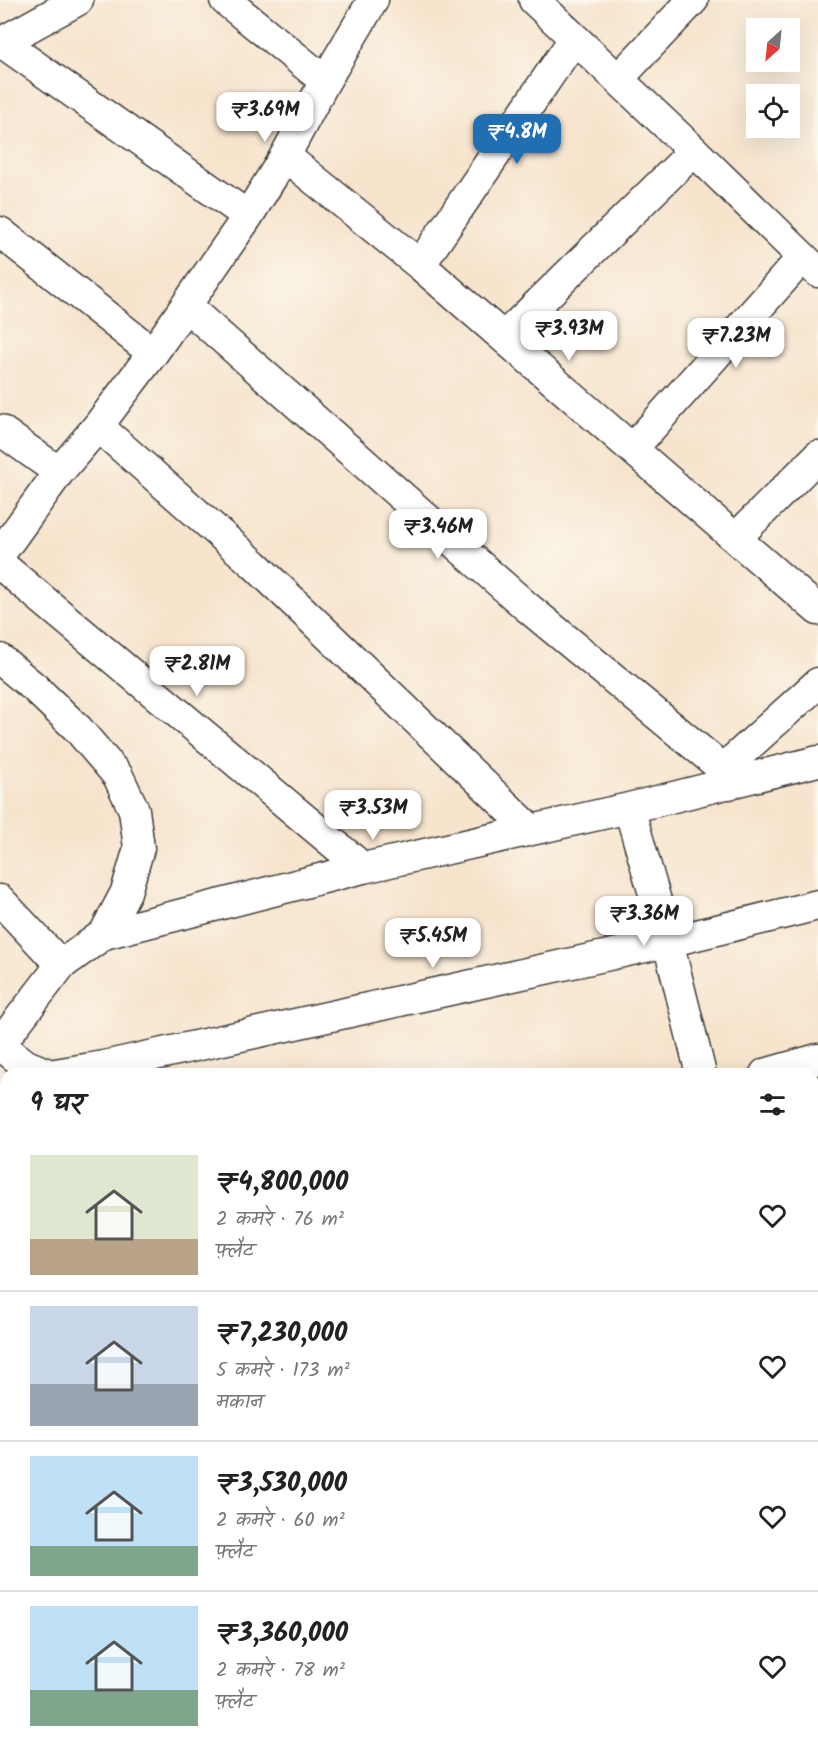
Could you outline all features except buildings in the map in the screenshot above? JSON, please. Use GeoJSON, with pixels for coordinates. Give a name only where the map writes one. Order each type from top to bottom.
{"type":"FeatureCollection","features":[{"type":"Feature","properties":{"kind":"street"},"geometry":{"type":"LineString","coordinates":[[78,0],[0,42],[248,216]]}},
{"type":"Feature","properties":{"kind":"street"},"geometry":{"type":"LineString","coordinates":[[225,0],[325,81]]}},
{"type":"Feature","properties":{"kind":"street"},"geometry":{"type":"LineString","coordinates":[[0,554],[59,472],[98,426],[153,353],[248,216],[285,156],[325,81],[373,0]]}},
{"type":"Feature","properties":{"kind":"street"},"geometry":{"type":"LineString","coordinates":[[534,0],[811,265],[633,448]]}},
{"type":"Feature","properties":{"kind":"street"},"geometry":{"type":"LineString","coordinates":[[618,80],[693,0]]}},
{"type":"Feature","properties":{"kind":"street"},"geometry":{"type":"LineString","coordinates":[[420,265],[574,39]]}},
{"type":"Feature","properties":{"kind":"street"},"geometry":{"type":"LineString","coordinates":[[504,338],[694,151]]}},
{"type":"Feature","properties":{"kind":"street"},"geometry":{"type":"LineString","coordinates":[[285,156],[420,265],[818,610]]}},
{"type":"Feature","properties":{"kind":"street"},"geometry":{"type":"LineString","coordinates":[[0,232],[153,353]]}},
{"type":"Feature","properties":{"kind":"street"},"geometry":{"type":"LineString","coordinates":[[186,306],[527,607],[726,776]]}},
{"type":"Feature","properties":{"kind":"street"},"geometry":{"type":"LineString","coordinates":[[98,426],[254,564],[530,829]]}},
{"type":"Feature","properties":{"kind":"street"},"geometry":{"type":"LineString","coordinates":[[0,430],[59,472]]}},
{"type":"Feature","properties":{"kind":"street"},"geometry":{"type":"LineString","coordinates":[[736,538],[818,456]]}},
{"type":"Feature","properties":{"kind":"street"},"geometry":{"type":"LineString","coordinates":[[0,564],[363,868]]}},
{"type":"Feature","properties":{"kind":"street"},"geometry":{"type":"LineString","coordinates":[[0,659],[78,729],[118,776],[134,810],[139,848],[126,892],[104,934]]}},
{"type":"Feature","properties":{"kind":"street"},"geometry":{"type":"LineString","coordinates":[[726,776],[818,683]]}},
{"type":"Feature","properties":{"kind":"street"},"geometry":{"type":"LineString","coordinates":[[33,1068],[26,1065],[0,1044],[61,965],[104,934],[363,868],[629,808],[726,776],[818,761]]}},
{"type":"Feature","properties":{"kind":"street"},"geometry":{"type":"LineString","coordinates":[[629,808],[668,942],[700,1068]]}},
{"type":"Feature","properties":{"kind":"street"},"geometry":{"type":"LineString","coordinates":[[0,900],[61,965]]}},
{"type":"Feature","properties":{"kind":"street"},"geometry":{"type":"LineString","coordinates":[[92,1068],[668,942],[818,905]]}},
{"type":"Feature","properties":{"kind":"street"},"geometry":{"type":"LineString","coordinates":[[786,1068],[818,1059]]}}]}
